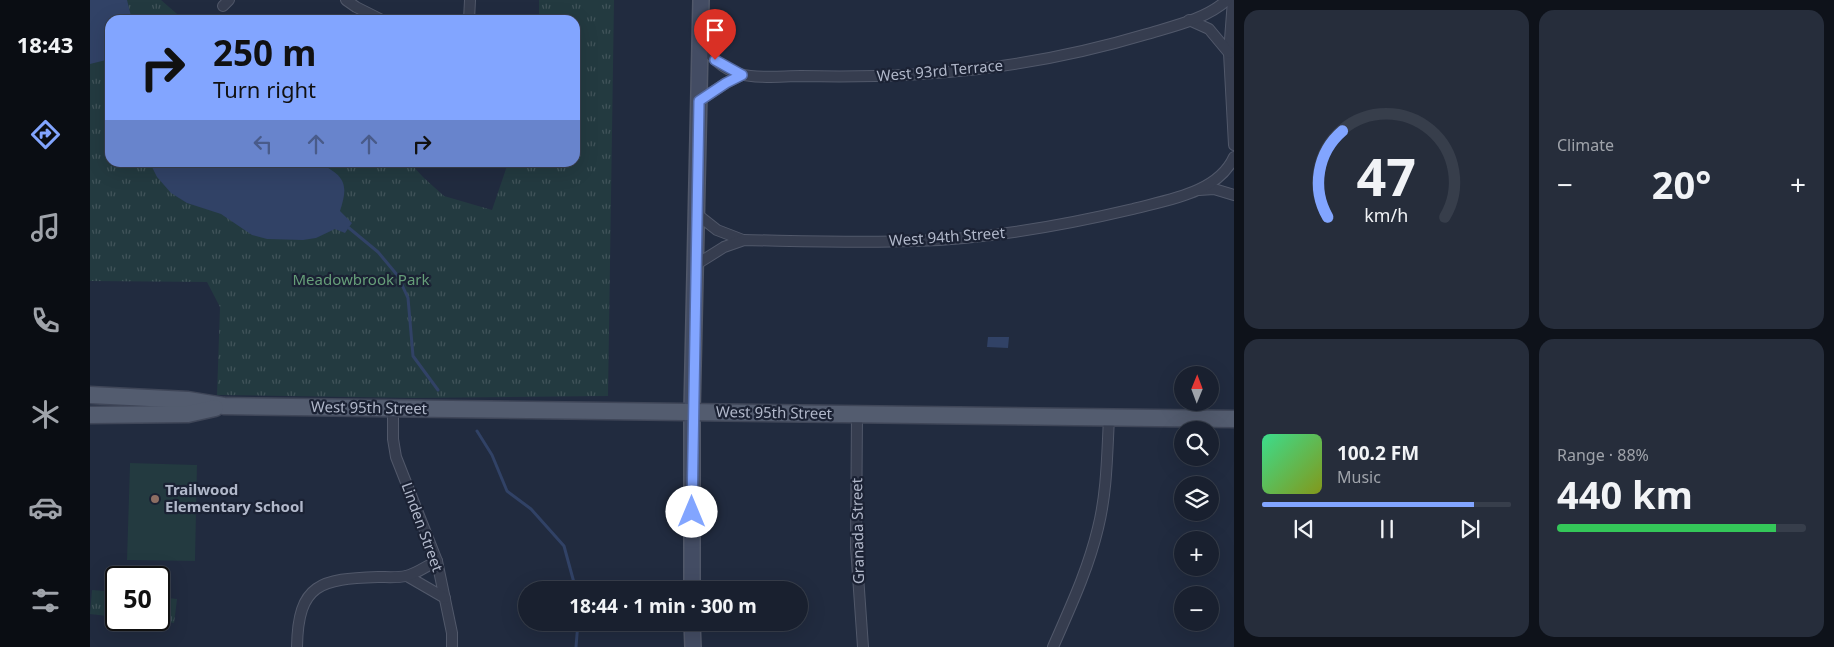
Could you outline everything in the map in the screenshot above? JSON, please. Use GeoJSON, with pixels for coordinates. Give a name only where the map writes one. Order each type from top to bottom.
{"type":"FeatureCollection","features":[{"type":"Feature","properties":{"kind":"main road"},"geometry":{"type":"LineString","coordinates":[[692,581],[692,412],[697,264],[701,0]]}},
{"type":"Feature","properties":{"kind":"main road","name":"West 95th Street"},"geometry":{"type":"LineString","coordinates":[[90,395],[188,400],[224,406],[1234,419]]}},
{"type":"Feature","properties":{"kind":"main road","name":"West 95th Street"},"geometry":{"type":"LineString","coordinates":[[90,416],[188,414],[224,406]]}},
{"type":"Feature","properties":{"kind":"main road"},"geometry":{"type":"LineString","coordinates":[[692,631],[692,647]]}},
{"type":"Feature","properties":{"kind":"street"},"geometry":{"type":"LineString","coordinates":[[346,0],[372,15]]}},
{"type":"Feature","properties":{"kind":"street"},"geometry":{"type":"LineString","coordinates":[[469,15],[470,0]]}},
{"type":"Feature","properties":{"kind":"street","name":"West 93rd Terrace"},"geometry":{"type":"LineString","coordinates":[[700,40],[715,60],[742,75],[910,76],[972,71],[1033,62],[1090,50],[1188,20],[1210,11],[1227,0]]}},
{"type":"Feature","properties":{"kind":"street"},"geometry":{"type":"LineString","coordinates":[[1232,0],[1229,53],[1234,144]]}},
{"type":"Feature","properties":{"kind":"street"},"geometry":{"type":"LineString","coordinates":[[1188,20],[1209,29],[1229,53]]}},
{"type":"Feature","properties":{"kind":"street"},"geometry":{"type":"LineString","coordinates":[[699,101],[742,75]]}},
{"type":"Feature","properties":{"kind":"street","name":"West 94th Street"},"geometry":{"type":"LineString","coordinates":[[1198,190],[1224,172],[1234,157]]}},
{"type":"Feature","properties":{"kind":"street","name":"West 94th Street"},"geometry":{"type":"LineString","coordinates":[[697,264],[724,247],[744,240],[850,242],[916,241],[972,237],[1033,230],[1090,219],[1198,190],[1214,189],[1234,195]]}},
{"type":"Feature","properties":{"kind":"street"},"geometry":{"type":"LineString","coordinates":[[698,215],[717,230],[744,240]]}},
{"type":"Feature","properties":{"kind":"street","name":"Linden Street"},"geometry":{"type":"LineString","coordinates":[[393,408],[393,439],[396,457],[437,561],[445,598],[452,647]]}},
{"type":"Feature","properties":{"kind":"street","name":"Granada Street"},"geometry":{"type":"LineString","coordinates":[[857,414],[856,547],[863,647]]}},
{"type":"Feature","properties":{"kind":"street"},"geometry":{"type":"LineString","coordinates":[[1053,647],[1080,586],[1098,529],[1106,484],[1109,418]]}},
{"type":"Feature","properties":{"kind":"street"},"geometry":{"type":"LineString","coordinates":[[297,647],[300,611],[307,598],[316,588],[341,578],[407,576],[437,561]]}},
{"type":"Feature","properties":{"kind":"street"},"geometry":{"type":"LineString","coordinates":[[407,576],[445,598]]}},
{"type":"Feature","properties":{"kind":"green space","name":"Meadowbrook Park"},"geometry":{"type":"Polygon","coordinates":[[[90,0],[161,0],[178,15],[105,15],[105,167],[414,167],[444,196],[492,210],[507,167],[580,167],[580,15],[539,15],[539,0],[614,0],[608,396],[414,398],[217,395],[220,307],[207,282],[90,281],[90,0]]]}},
{"type":"Feature","properties":{"kind":"green space"},"geometry":{"type":"Polygon","coordinates":[[[130,463],[197,465],[195,561],[127,560],[130,463]]]}},
{"type":"Feature","properties":{"kind":"green space"},"geometry":{"type":"Polygon","coordinates":[[[92,590],[105,591],[105,616],[90,614],[92,590]]]}},
{"type":"Feature","properties":{"kind":"green space"},"geometry":{"type":"Polygon","coordinates":[[[170,598],[177,599],[174,623],[170,623],[170,598]]]}},
{"type":"Feature","properties":{"kind":"water"},"geometry":{"type":"Polygon","coordinates":[[[90,0],[127,0],[131,15],[105,15],[105,60],[90,64],[90,0]]]}},
{"type":"Feature","properties":{"kind":"water"},"geometry":{"type":"Polygon","coordinates":[[[152,167],[326,167],[335,172],[343,182],[344,194],[340,211],[352,223],[345,233],[335,229],[316,238],[303,240],[267,239],[252,235],[221,214],[187,203],[171,193],[157,177],[152,167]]]}},
{"type":"Feature","properties":{"kind":"water"},"geometry":{"type":"Polygon","coordinates":[[[988,337],[1009,337],[1008,348],[987,347],[988,337]]]}},
{"type":"Feature","properties":{"kind":"waterway"},"geometry":{"type":"LineString","coordinates":[[349,228],[378,252],[398,276],[408,298],[413,356],[438,390]]}},
{"type":"Feature","properties":{"kind":"waterway"},"geometry":{"type":"LineString","coordinates":[[477,431],[492,455],[507,491],[531,509],[564,546],[574,581]]}},
{"type":"Feature","properties":{"kind":"waterway"},"geometry":{"type":"LineString","coordinates":[[576,647],[577,631]]}},
{"type":"Feature","properties":{"kind":"place","name":"Trailwood Elementary School"},"geometry":{"type":"Point","coordinates":[155,499]}},
{"type":"Feature","properties":{"kind":"route"},"geometry":{"type":"LineString","coordinates":[[692,512],[692,412],[697,264],[699,101],[712,91],[742,75],[715,60]]}}]}
